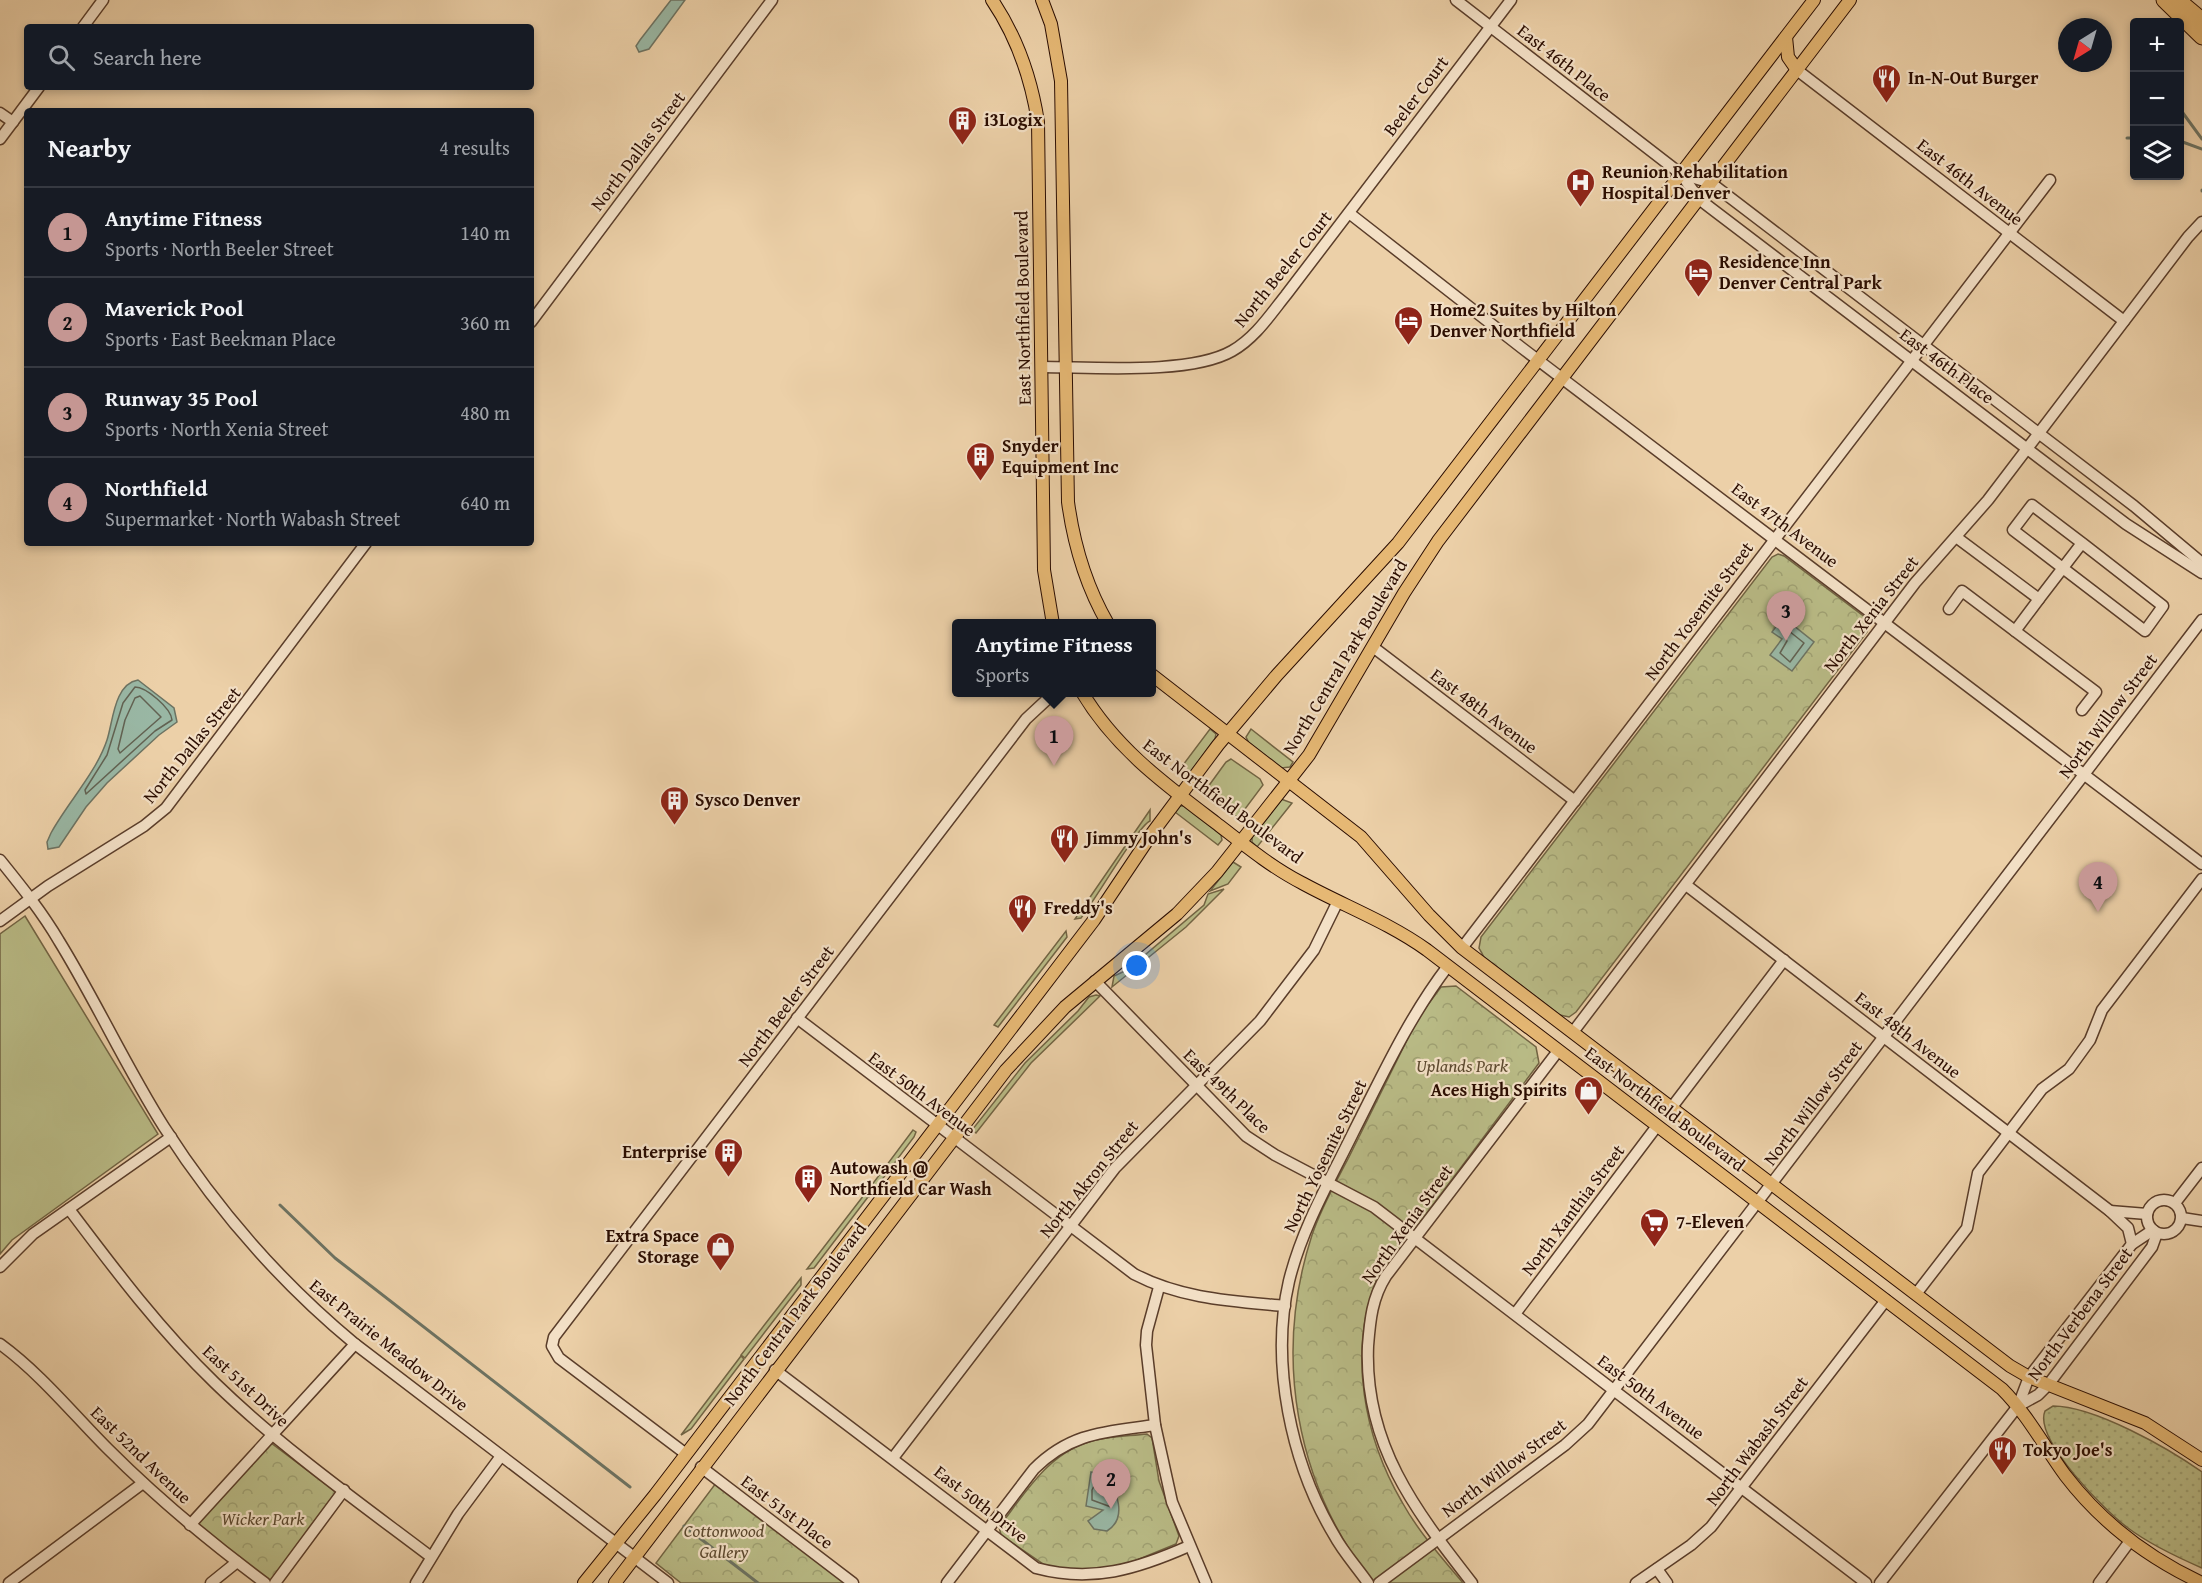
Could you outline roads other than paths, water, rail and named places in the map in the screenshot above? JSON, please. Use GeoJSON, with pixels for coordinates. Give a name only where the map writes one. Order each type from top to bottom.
{"type":"FeatureCollection","features":[{"type":"Feature","properties":{"kind":"highway"},"geometry":{"type":"LineString","coordinates":[[2164,0],[2202,37]]}},
{"type":"Feature","properties":{"kind":"highway"},"geometry":{"type":"LineString","coordinates":[[2178,0],[2202,20]]}},
{"type":"Feature","properties":{"kind":"main road","name":"East Northfield Boulevard"},"geometry":{"type":"LineString","coordinates":[[992,0],[1013,35],[1023,61],[1038,122],[1044,570],[1052,619]]}},
{"type":"Feature","properties":{"kind":"main road"},"geometry":{"type":"LineString","coordinates":[[1042,0],[1051,24],[1061,81],[1067,487],[1071,530],[1085,575],[1106,619]]}},
{"type":"Feature","properties":{"kind":"main road","name":"North Central Park Boulevard"},"geometry":{"type":"LineString","coordinates":[[584,1583],[686,1454],[1099,914],[1180,796],[1227,735],[1277,675],[1390,554],[1814,0]]}},
{"type":"Feature","properties":{"kind":"main road","name":"North Central Park Boulevard"},"geometry":{"type":"LineString","coordinates":[[615,1583],[775,1370],[1028,1044],[1095,981],[1177,914],[1209,881],[1288,781],[1322,737],[1429,553],[1850,0]]}},
{"type":"Feature","properties":{"kind":"main road"},"geometry":{"type":"LineString","coordinates":[[1786,37],[1788,57],[1797,70]]}},
{"type":"Feature","properties":{"kind":"main road","name":"East Northfield Boulevard"},"geometry":{"type":"LineString","coordinates":[[1156,678],[1371,846],[1429,915],[1462,948],[2010,1366],[2029,1377],[2098,1402],[2145,1423],[2202,1460]]}},
{"type":"Feature","properties":{"kind":"main road","name":"East Northfield Boulevard"},"geometry":{"type":"LineString","coordinates":[[1085,697],[1112,734],[1180,796],[1240,842],[1300,882],[1404,934],[2002,1389],[2018,1407],[2066,1476],[2087,1501],[2130,1541],[2177,1571],[2202,1583]]}},
{"type":"Feature","properties":{"kind":"street"},"geometry":{"type":"LineString","coordinates":[[85,24],[103,0]]}},
{"type":"Feature","properties":{"kind":"street","name":"North Dallas Street"},"geometry":{"type":"LineString","coordinates":[[534,318],[772,0]]}},
{"type":"Feature","properties":{"kind":"street","name":"East 46th Place"},"geometry":{"type":"LineString","coordinates":[[1456,0],[1681,174],[1699,199],[2126,524],[2202,573]]}},
{"type":"Feature","properties":{"kind":"street","name":"Beeler Court"},"geometry":{"type":"LineString","coordinates":[[1349,213],[1510,0]]}},
{"type":"Feature","properties":{"kind":"street","name":"East 46th Avenue"},"geometry":{"type":"LineString","coordinates":[[1797,70],[2124,321]]}},
{"type":"Feature","properties":{"kind":"street"},"geometry":{"type":"LineString","coordinates":[[0,139],[37,90]]}},
{"type":"Feature","properties":{"kind":"street"},"geometry":{"type":"LineString","coordinates":[[0,113],[12,122]]}},
{"type":"Feature","properties":{"kind":"street","name":"East 46th Place"},"geometry":{"type":"LineString","coordinates":[[1681,174],[1712,183],[2142,512],[2202,563]]}},
{"type":"Feature","properties":{"kind":"street","name":"North Yosemite Street"},"geometry":{"type":"LineString","coordinates":[[1462,948],[2050,180]]}},
{"type":"Feature","properties":{"kind":"street","name":"North Beeler Court"},"geometry":{"type":"LineString","coordinates":[[1042,367],[1190,365],[1234,350],[1266,320],[1349,213]]}},
{"type":"Feature","properties":{"kind":"street","name":"East 47th Avenue"},"geometry":{"type":"LineString","coordinates":[[1349,213],[1539,361],[2202,864]]}},
{"type":"Feature","properties":{"kind":"street","name":"North Xenia Street"},"geometry":{"type":"LineString","coordinates":[[1573,1032],[1885,622],[2027,448],[2202,222]]}},
{"type":"Feature","properties":{"kind":"street"},"geometry":{"type":"LineString","coordinates":[[2032,505],[2082,543],[2163,606],[2145,631],[2013,530],[2032,505]]}},
{"type":"Feature","properties":{"kind":"street"},"geometry":{"type":"LineString","coordinates":[[1956,537],[2038,599]]}},
{"type":"Feature","properties":{"kind":"street"},"geometry":{"type":"LineString","coordinates":[[2015,631],[2082,543]]}},
{"type":"Feature","properties":{"kind":"street","name":"North Dallas Street"},"geometry":{"type":"LineString","coordinates":[[0,921],[30,898],[144,826],[174,800],[364,546]]}},
{"type":"Feature","properties":{"kind":"street"},"geometry":{"type":"LineString","coordinates":[[1949,609],[1962,591],[2096,692],[2082,710]]}},
{"type":"Feature","properties":{"kind":"street","name":"North Willow Street"},"geometry":{"type":"LineString","coordinates":[[1379,1583],[1574,1438],[1614,1390],[1773,1184],[2202,620]]}},
{"type":"Feature","properties":{"kind":"street","name":"East 48th Avenue"},"geometry":{"type":"LineString","coordinates":[[1373,646],[1575,801]]}},
{"type":"Feature","properties":{"kind":"street","name":"North Beeler Street"},"geometry":{"type":"LineString","coordinates":[[686,1454],[559,1358],[552,1346],[556,1333],[1026,719],[1051,697]]}},
{"type":"Feature","properties":{"kind":"street","name":"East Prairie Meadow Drive"},"geometry":{"type":"LineString","coordinates":[[0,860],[30,898],[66,952],[171,1137],[217,1202],[256,1249],[315,1309],[355,1344],[668,1583]]}},
{"type":"Feature","properties":{"kind":"street"},"geometry":{"type":"LineString","coordinates":[[1916,1294],[1967,1228],[1978,1173],[2043,1089],[2069,1069],[2090,1040],[2102,1010],[2202,879]]}},
{"type":"Feature","properties":{"kind":"street","name":"East 48th Avenue"},"geometry":{"type":"LineString","coordinates":[[1686,885],[2110,1211],[2128,1228],[2132,1244]]}},
{"type":"Feature","properties":{"kind":"street","name":"North Akron Street"},"geometry":{"type":"LineString","coordinates":[[893,1458],[1115,1168],[1260,1021],[1314,950],[1338,901]]}},
{"type":"Feature","properties":{"kind":"street"},"geometry":{"type":"LineString","coordinates":[[1672,1107],[1784,960]]}},
{"type":"Feature","properties":{"kind":"street","name":"North Yosemite Street"},"geometry":{"type":"LineString","coordinates":[[1368,1583],[1334,1536],[1316,1501],[1290,1420],[1282,1343],[1285,1306],[1299,1250],[1312,1214],[1411,1019],[1448,966]]}},
{"type":"Feature","properties":{"kind":"street","name":"East 49th Place"},"geometry":{"type":"LineString","coordinates":[[1095,981],[1196,1086],[1256,1144],[1374,1207],[1415,1238]]}},
{"type":"Feature","properties":{"kind":"street","name":"East 50th Avenue"},"geometry":{"type":"LineString","coordinates":[[797,1018],[1108,1256],[1160,1287],[1214,1300],[1285,1306]]}},
{"type":"Feature","properties":{"kind":"street","name":"North Xenia Street"},"geometry":{"type":"LineString","coordinates":[[1437,1539],[1404,1490],[1385,1449],[1373,1405],[1369,1370],[1370,1316],[1375,1295],[1415,1238],[1558,1051]]}},
{"type":"Feature","properties":{"kind":"street","name":"North Xanthia Street"},"geometry":{"type":"LineString","coordinates":[[1515,1314],[1657,1126]]}},
{"type":"Feature","properties":{"kind":"street"},"geometry":{"type":"LineString","coordinates":[[0,1267],[33,1234],[171,1137]]}},
{"type":"Feature","properties":{"kind":"street"},"geometry":{"type":"LineString","coordinates":[[2175,1203],[2202,1168]]}},
{"type":"Feature","properties":{"kind":"street"},"geometry":{"type":"LineString","coordinates":[[2147,1214],[2158,1201],[2175,1203]]}},
{"type":"Feature","properties":{"kind":"street"},"geometry":{"type":"LineString","coordinates":[[2175,1203],[2182,1218]]}},
{"type":"Feature","properties":{"kind":"street","name":"East 51st Drive"},"geometry":{"type":"LineString","coordinates":[[69,1209],[124,1283],[215,1383],[272,1434],[431,1557]]}},
{"type":"Feature","properties":{"kind":"street"},"geometry":{"type":"LineString","coordinates":[[2110,1211],[2147,1214]]}},
{"type":"Feature","properties":{"kind":"street"},"geometry":{"type":"LineString","coordinates":[[2147,1214],[2155,1231],[2174,1232],[2182,1218]]}},
{"type":"Feature","properties":{"kind":"street"},"geometry":{"type":"LineString","coordinates":[[2182,1218],[2202,1221]]}},
{"type":"Feature","properties":{"kind":"street","name":"North Verbena Street"},"geometry":{"type":"LineString","coordinates":[[1880,1583],[2018,1407],[2029,1377],[2132,1244],[2155,1231]]}},
{"type":"Feature","properties":{"kind":"street","name":"North Verbena Street"},"geometry":{"type":"LineString","coordinates":[[2018,1407],[2038,1395],[2048,1385],[2152,1246],[2155,1231]]}},
{"type":"Feature","properties":{"kind":"street","name":"East 50th Avenue"},"geometry":{"type":"LineString","coordinates":[[1415,1238],[1866,1583]]}},
{"type":"Feature","properties":{"kind":"street"},"geometry":{"type":"LineString","coordinates":[[1160,1287],[1147,1331],[1146,1345],[1155,1425],[1172,1502],[1206,1583]]}},
{"type":"Feature","properties":{"kind":"street","name":"North Wabash Street"},"geometry":{"type":"LineString","coordinates":[[1636,1583],[1705,1534],[1886,1300]]}},
{"type":"Feature","properties":{"kind":"street","name":"East 52nd Avenue"},"geometry":{"type":"LineString","coordinates":[[0,1344],[37,1374],[143,1484],[190,1525],[266,1583]]}},
{"type":"Feature","properties":{"kind":"street"},"geometry":{"type":"LineString","coordinates":[[190,1525],[355,1344]]}},
{"type":"Feature","properties":{"kind":"street","name":"East 50th Drive"},"geometry":{"type":"LineString","coordinates":[[775,1370],[1036,1568],[1062,1578],[1081,1581],[1100,1580],[1125,1573],[1189,1546]]}},
{"type":"Feature","properties":{"kind":"street"},"geometry":{"type":"LineString","coordinates":[[947,1583],[1034,1469],[1049,1454],[1070,1441],[1090,1434],[1155,1425]]}},
{"type":"Feature","properties":{"kind":"street"},"geometry":{"type":"LineString","coordinates":[[416,1583],[466,1503],[501,1456]]}},
{"type":"Feature","properties":{"kind":"street","name":"East 51st Place"},"geometry":{"type":"LineString","coordinates":[[701,1467],[853,1583]]}},
{"type":"Feature","properties":{"kind":"street"},"geometry":{"type":"LineString","coordinates":[[9,1583],[143,1484]]}},
{"type":"Feature","properties":{"kind":"street"},"geometry":{"type":"LineString","coordinates":[[275,1583],[344,1490]]}},
{"type":"Feature","properties":{"kind":"street"},"geometry":{"type":"LineString","coordinates":[[1437,1539],[1472,1583]]}},
{"type":"Feature","properties":{"kind":"street"},"geometry":{"type":"LineString","coordinates":[[2099,1583],[2130,1541]]}},
{"type":"Feature","properties":{"kind":"street"},"geometry":{"type":"LineString","coordinates":[[211,1583],[237,1562]]}},
{"type":"Feature","properties":{"kind":"street"},"geometry":{"type":"LineString","coordinates":[[1657,1569],[1667,1583]]}},
{"type":"Feature","properties":{"kind":"water"},"geometry":{"type":"Polygon","coordinates":[[[671,0],[685,0],[649,49],[639,52],[636,46],[671,0]]]}},
{"type":"Feature","properties":{"kind":"water"},"geometry":{"type":"Polygon","coordinates":[[[1787,612],[1796,620],[1793,625],[1814,642],[1792,671],[1770,655],[1782,639],[1772,632],[1787,612]]]}},
{"type":"Feature","properties":{"kind":"water"},"geometry":{"type":"Polygon","coordinates":[[[138,680],[174,708],[177,722],[159,735],[107,783],[86,807],[59,847],[48,849],[47,842],[51,833],[102,752],[119,696],[130,683],[138,680]]]}},
{"type":"Feature","properties":{"kind":"water"},"geometry":{"type":"Polygon","coordinates":[[[1091,1472],[1105,1475],[1116,1496],[1119,1512],[1117,1519],[1107,1531],[1094,1529],[1088,1521],[1103,1510],[1086,1506],[1091,1472]]]}},
{"type":"Feature","properties":{"kind":"waterway"},"geometry":{"type":"LineString","coordinates":[[2184,114],[2202,139]]}},
{"type":"Feature","properties":{"kind":"waterway"},"geometry":{"type":"LineString","coordinates":[[2184,142],[2202,149]]}},
{"type":"Feature","properties":{"kind":"waterway"},"geometry":{"type":"LineString","coordinates":[[280,1205],[335,1258],[630,1487]]}},
{"type":"Feature","properties":{"kind":"waterway"},"geometry":{"type":"LineString","coordinates":[[684,1526],[758,1583]]}},
{"type":"Feature","properties":{"kind":"place","name":"In-N-Out Burger"},"geometry":{"type":"Point","coordinates":[1887,104]}},
{"type":"Feature","properties":{"kind":"place","name":"i3Logix"},"geometry":{"type":"Point","coordinates":[963,146]}},
{"type":"Feature","properties":{"kind":"place","name":"Reunion Rehabilitation Hospital Denver"},"geometry":{"type":"Point","coordinates":[1581,208]}},
{"type":"Feature","properties":{"kind":"place","name":"Residence Inn Denver Central Park"},"geometry":{"type":"Point","coordinates":[1698,298]}},
{"type":"Feature","properties":{"kind":"place","name":"Home2 Suites by Hilton Denver Northfield"},"geometry":{"type":"Point","coordinates":[1409,346]}},
{"type":"Feature","properties":{"kind":"place","name":"Snyder Equipment Inc"},"geometry":{"type":"Point","coordinates":[981,482]}},
{"type":"Feature","properties":{"kind":"place","name":"Runway 35 Pool"},"geometry":{"type":"Point","coordinates":[1786,641]}},
{"type":"Feature","properties":{"kind":"place","name":"Anytime Fitness"},"geometry":{"type":"Point","coordinates":[1054,766]}},
{"type":"Feature","properties":{"kind":"place","name":"Sysco Denver"},"geometry":{"type":"Point","coordinates":[674,826]}},
{"type":"Feature","properties":{"kind":"place","name":"Jimmy John's"},"geometry":{"type":"Point","coordinates":[1065,864]}},
{"type":"Feature","properties":{"kind":"place","name":"Northfield"},"geometry":{"type":"Point","coordinates":[2098,912]}},
{"type":"Feature","properties":{"kind":"place","name":"Freddy's"},"geometry":{"type":"Point","coordinates":[1023,934]}},
{"type":"Feature","properties":{"kind":"place","name":"Aces High Spirits"},"geometry":{"type":"Point","coordinates":[1588,1116]}},
{"type":"Feature","properties":{"kind":"place","name":"Enterprise"},"geometry":{"type":"Point","coordinates":[728,1178]}},
{"type":"Feature","properties":{"kind":"place","name":"Autowash @ Northfield Car Wash"},"geometry":{"type":"Point","coordinates":[809,1204]}},
{"type":"Feature","properties":{"kind":"place","name":"7-Eleven"},"geometry":{"type":"Point","coordinates":[1655,1248]}},
{"type":"Feature","properties":{"kind":"place","name":"Extra Space Storage"},"geometry":{"type":"Point","coordinates":[720,1272]}},
{"type":"Feature","properties":{"kind":"place","name":"Tokyo Joe's"},"geometry":{"type":"Point","coordinates":[2002,1476]}},
{"type":"Feature","properties":{"kind":"place","name":"Maverick Pool"},"geometry":{"type":"Point","coordinates":[1111,1509]}},
{"type":"Feature","properties":{"kind":"park label","name":"Uplands Park"},"geometry":{"type":"Point","coordinates":[1462,1066]}},
{"type":"Feature","properties":{"kind":"park label","name":"Wicker Park"},"geometry":{"type":"Point","coordinates":[263,1519]}},
{"type":"Feature","properties":{"kind":"park label","name":"Cottonwood Gallery"},"geometry":{"type":"Point","coordinates":[724,1541]}}]}
